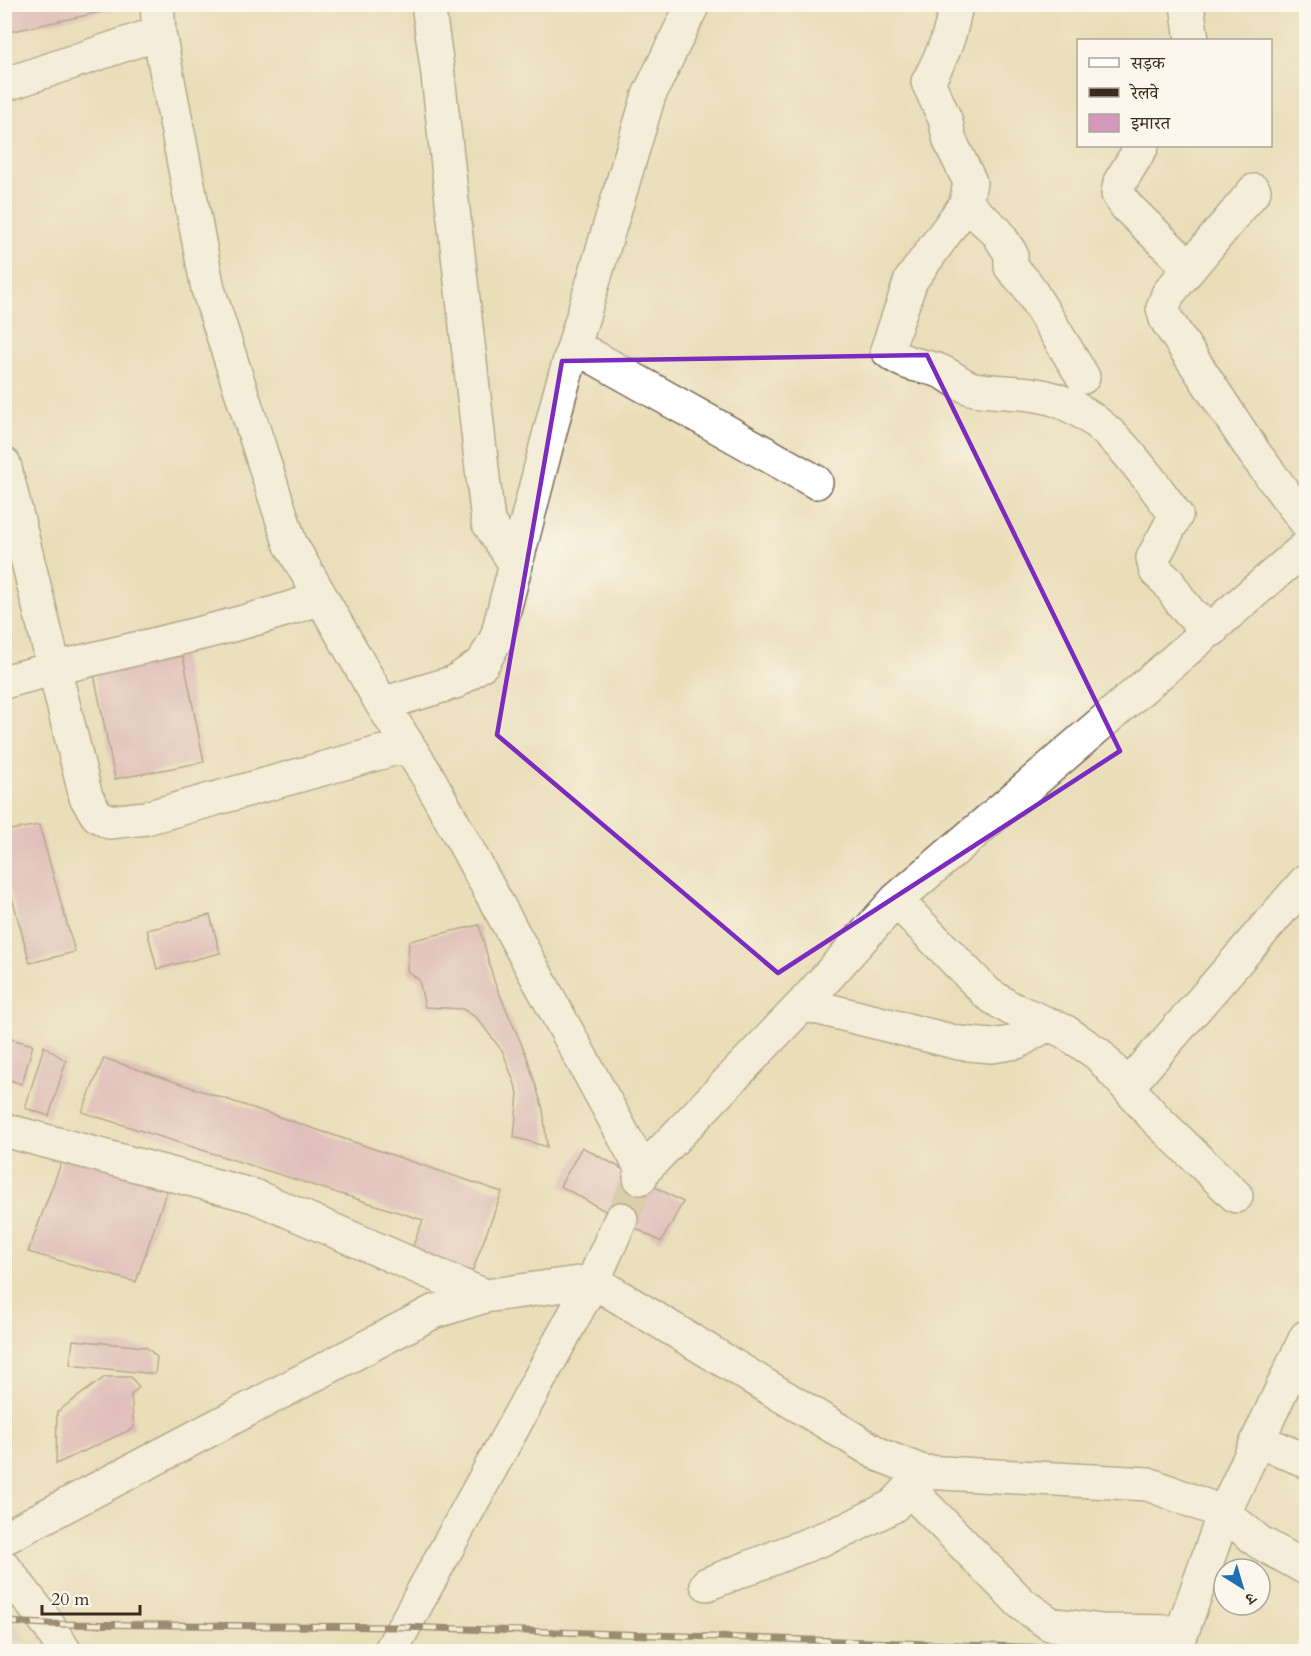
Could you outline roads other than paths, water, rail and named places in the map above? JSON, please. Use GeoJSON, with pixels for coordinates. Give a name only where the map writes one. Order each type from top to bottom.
{"type":"FeatureCollection","features":[{"type":"Feature","properties":{"kind":"street"},"geometry":{"type":"LineString","coordinates":[[428,4],[438,67],[488,522],[516,565]]}},
{"type":"Feature","properties":{"kind":"street"},"geometry":{"type":"LineString","coordinates":[[382,704],[455,682],[483,663],[497,637],[574,346],[649,95],[693,4]]}},
{"type":"Feature","properties":{"kind":"street"},"geometry":{"type":"LineString","coordinates":[[957,4],[948,42],[928,82],[945,119],[950,141],[970,182],[966,204],[911,280],[887,350],[913,365],[939,370],[972,388],[1020,392],[1063,402],[1087,414],[1132,457],[1176,515],[1152,558],[1156,571],[1168,582],[1191,614],[1212,630]]}},
{"type":"Feature","properties":{"kind":"street"},"geometry":{"type":"LineString","coordinates":[[1187,4],[1192,39]]}},
{"type":"Feature","properties":{"kind":"street"},"geometry":{"type":"LineString","coordinates":[[4,85],[158,19],[208,289],[290,543],[382,704],[428,777],[641,1175],[803,1004],[896,900],[1306,547]]}},
{"type":"Feature","properties":{"kind":"street"},"geometry":{"type":"LineString","coordinates":[[1141,147],[1120,182],[1118,194],[1127,207],[1190,268]]}},
{"type":"Feature","properties":{"kind":"street"},"geometry":{"type":"LineString","coordinates":[[1254,191],[1168,294],[1163,308],[1166,319],[1255,454],[1306,522]]}},
{"type":"Feature","properties":{"kind":"street"},"geometry":{"type":"LineString","coordinates":[[966,204],[997,232],[1011,254],[1011,267],[1028,285],[1083,377]]}},
{"type":"Feature","properties":{"kind":"street"},"geometry":{"type":"LineString","coordinates":[[574,346],[816,482]]}},
{"type":"Feature","properties":{"kind":"street"},"geometry":{"type":"LineString","coordinates":[[4,464],[86,797],[97,815],[109,822],[146,818],[408,745]]}},
{"type":"Feature","properties":{"kind":"street"},"geometry":{"type":"LineString","coordinates":[[4,682],[268,616],[321,598]]}},
{"type":"Feature","properties":{"kind":"street"},"geometry":{"type":"LineString","coordinates":[[1128,1086],[1306,881]]}},
{"type":"Feature","properties":{"kind":"street"},"geometry":{"type":"LineString","coordinates":[[896,900],[988,993],[1010,1008],[1064,1031],[1098,1054],[1156,1119],[1236,1196]]}},
{"type":"Feature","properties":{"kind":"street"},"geometry":{"type":"LineString","coordinates":[[803,1004],[959,1043],[992,1046],[1017,1042],[1047,1024]]}},
{"type":"Feature","properties":{"kind":"street"},"geometry":{"type":"LineString","coordinates":[[4,1130],[255,1196],[485,1296]]}},
{"type":"Feature","properties":{"kind":"street"},"geometry":{"type":"LineString","coordinates":[[390,1652],[593,1281],[621,1219]]}},
{"type":"Feature","properties":{"kind":"street"},"geometry":{"type":"LineString","coordinates":[[4,1538],[433,1312],[485,1296],[593,1281],[880,1455],[916,1481],[1022,1604],[1050,1623],[1102,1631],[1182,1632],[1224,1513],[1306,1337]]}},
{"type":"Feature","properties":{"kind":"street"},"geometry":{"type":"LineString","coordinates":[[1259,1440],[1306,1461]]}},
{"type":"Feature","properties":{"kind":"street"},"geometry":{"type":"LineString","coordinates":[[707,1584],[848,1529],[893,1506],[916,1481],[1148,1484],[1224,1513],[1259,1542],[1306,1568]]}},
{"type":"Feature","properties":{"kind":"street"},"geometry":{"type":"LineString","coordinates":[[4,1567],[48,1624],[65,1652]]}},
{"type":"Feature","properties":{"kind":"tunnel"},"geometry":{"type":"LineString","coordinates":[[621,1219],[640,1178]]}},
{"type":"Feature","properties":{"kind":"railway"},"geometry":{"type":"LineString","coordinates":[[4,1622],[403,1627],[1183,1652]]}}]}
